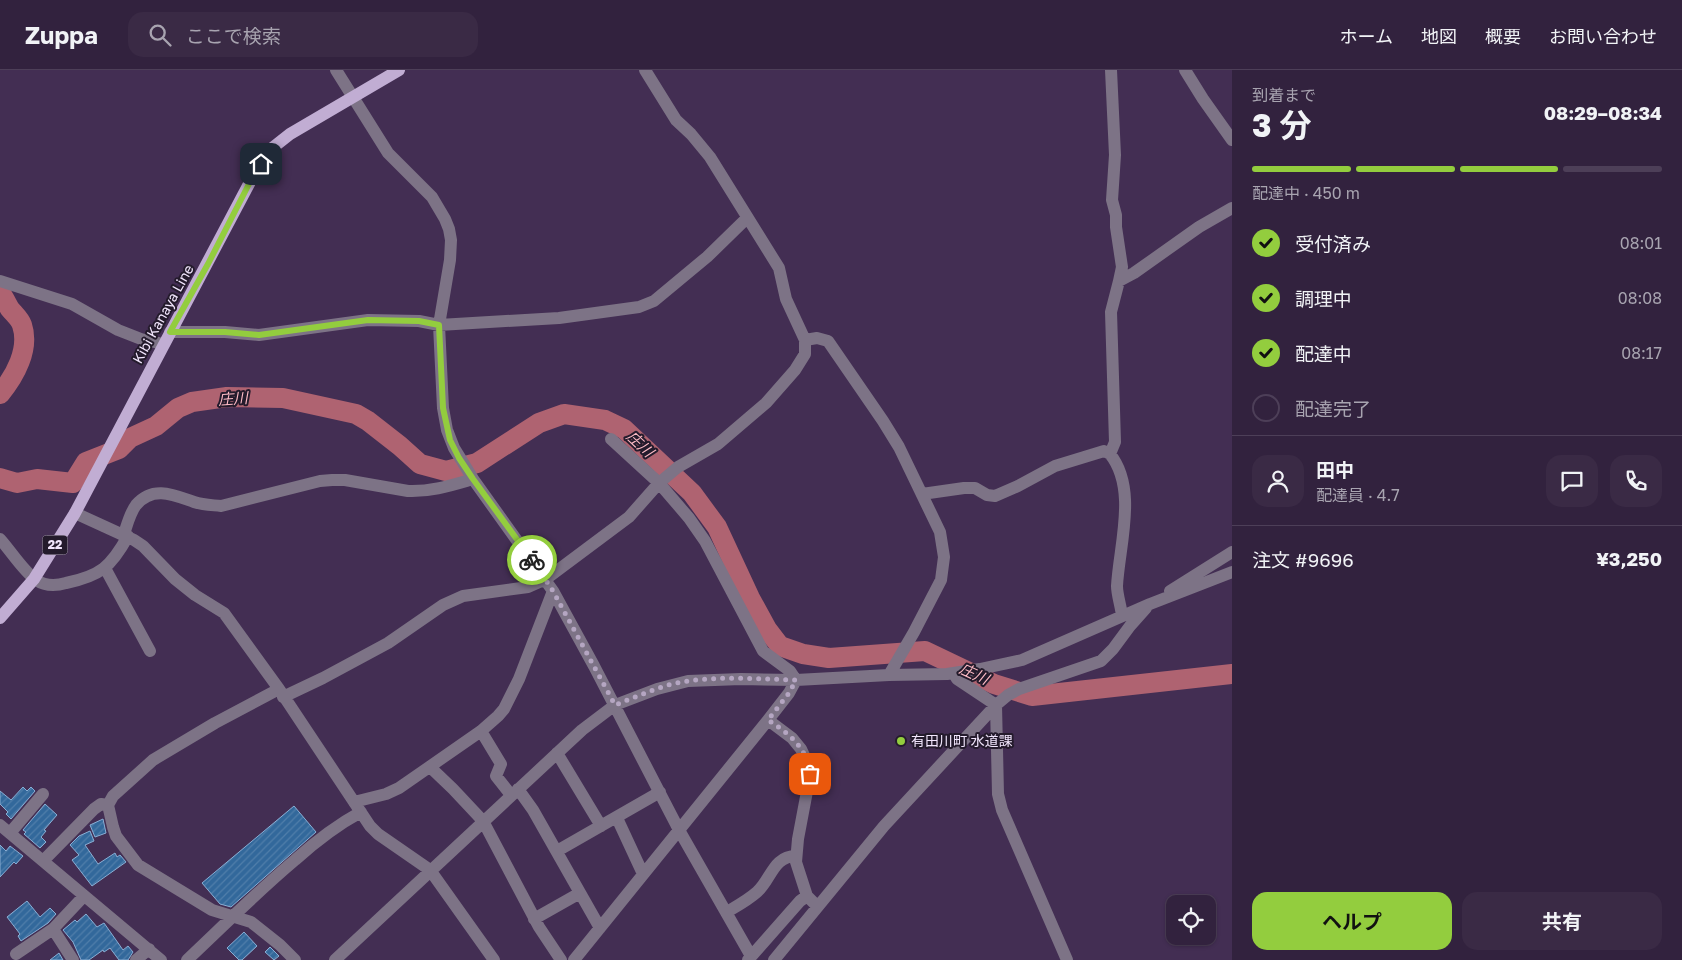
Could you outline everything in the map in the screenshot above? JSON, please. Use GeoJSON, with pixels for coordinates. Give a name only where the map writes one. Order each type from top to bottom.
{"type":"FeatureCollection","features":[{"type":"Feature","properties":{"kind":"main road","name":"Kibi Kanaya Line"},"geometry":{"type":"LineString","coordinates":[[0,618],[34,579],[75,513],[251,180],[271,150],[290,134],[398,70]]}},
{"type":"Feature","properties":{"kind":"street"},"geometry":{"type":"LineString","coordinates":[[336,70],[388,153],[432,197],[449,229],[451,240],[450,260],[439,325],[441,380],[447,430],[454,448],[473,479],[553,591],[615,705],[679,830],[727,912],[750,958],[800,901],[807,896]]}},
{"type":"Feature","properties":{"kind":"street"},"geometry":{"type":"LineString","coordinates":[[295,960],[280,944],[251,922],[212,910],[138,865],[116,836],[108,805],[113,796],[153,760],[215,723],[281,693],[323,678],[388,643],[452,600],[463,596],[528,587],[546,579],[629,517],[659,483],[678,467],[718,444],[766,403],[795,370],[805,354],[805,340],[786,299],[779,268],[710,157],[691,134],[676,120],[645,70]]}},
{"type":"Feature","properties":{"kind":"street"},"geometry":{"type":"LineString","coordinates":[[1110,70],[1115,155],[1112,200],[1116,215],[1122,268],[1111,312],[1115,442],[1110,454]]}},
{"type":"Feature","properties":{"kind":"street"},"geometry":{"type":"LineString","coordinates":[[1185,70],[1232,140]]}},
{"type":"Feature","properties":{"kind":"street"},"geometry":{"type":"LineString","coordinates":[[1119,281],[1232,208]]}},
{"type":"Feature","properties":{"kind":"street"},"geometry":{"type":"LineString","coordinates":[[170,332],[225,332],[259,335],[368,320],[419,321],[439,325],[559,318],[639,307],[654,301],[706,257],[747,218]]}},
{"type":"Feature","properties":{"kind":"street"},"geometry":{"type":"LineString","coordinates":[[0,280],[72,304],[118,330],[141,339],[163,344]]}},
{"type":"Feature","properties":{"kind":"street"},"geometry":{"type":"LineString","coordinates":[[805,340],[817,338],[828,341],[899,447],[940,532],[944,557],[940,580],[914,632],[889,675]]}},
{"type":"Feature","properties":{"kind":"street"},"geometry":{"type":"LineString","coordinates":[[611,439],[659,483],[689,518],[705,541],[763,651],[790,671],[796,680]]}},
{"type":"Feature","properties":{"kind":"street"},"geometry":{"type":"LineString","coordinates":[[922,494],[975,488],[987,495],[995,496],[1055,466],[1104,451],[1110,454],[1121,471],[1125,500],[1123,541],[1117,588],[1122,616]]}},
{"type":"Feature","properties":{"kind":"street"},"geometry":{"type":"LineString","coordinates":[[0,539],[34,579],[46,584],[60,585],[93,576],[113,560],[126,535],[135,506],[147,496],[156,494],[179,496],[207,505],[221,506],[320,481],[344,480],[418,492],[473,479]]}},
{"type":"Feature","properties":{"kind":"street"},"geometry":{"type":"LineString","coordinates":[[75,513],[126,535],[143,546],[174,578],[195,595],[224,613],[281,693],[370,826],[378,834],[430,870],[494,960]]}},
{"type":"Feature","properties":{"kind":"street"},"geometry":{"type":"LineString","coordinates":[[774,960],[884,826],[996,705],[1019,689],[1101,660],[1113,649],[1135,619],[1150,604],[1232,552]]}},
{"type":"Feature","properties":{"kind":"street"},"geometry":{"type":"LineString","coordinates":[[105,568],[150,650]]}},
{"type":"Feature","properties":{"kind":"street"},"geometry":{"type":"LineString","coordinates":[[342,957],[430,870],[483,821],[582,730],[615,705],[657,689],[688,681],[741,679],[796,680],[954,674],[980,670],[1022,660],[1150,604],[1232,572]]}},
{"type":"Feature","properties":{"kind":"street"},"geometry":{"type":"LineString","coordinates":[[187,960],[276,875],[346,820],[358,807],[399,788],[481,731],[498,716],[508,702],[553,591]]}},
{"type":"Feature","properties":{"kind":"street"},"geometry":{"type":"LineString","coordinates":[[954,674],[957,679],[996,705]]}},
{"type":"Feature","properties":{"kind":"street"},"geometry":{"type":"LineString","coordinates":[[574,960],[768,720],[789,693],[796,680]]}},
{"type":"Feature","properties":{"kind":"street"},"geometry":{"type":"LineString","coordinates":[[996,705],[998,794],[1002,810],[1067,960]]}},
{"type":"Feature","properties":{"kind":"street"},"geometry":{"type":"LineString","coordinates":[[768,720],[792,738],[801,749],[809,766],[808,786],[796,856],[798,870],[807,896],[817,906]]}},
{"type":"Feature","properties":{"kind":"street"},"geometry":{"type":"LineString","coordinates":[[481,731],[501,764],[496,776],[533,810],[600,928]]}},
{"type":"Feature","properties":{"kind":"street"},"geometry":{"type":"LineString","coordinates":[[557,753],[601,826]]}},
{"type":"Feature","properties":{"kind":"street"},"geometry":{"type":"LineString","coordinates":[[430,767],[483,821],[534,919],[562,960]]}},
{"type":"Feature","properties":{"kind":"street"},"geometry":{"type":"LineString","coordinates":[[557,852],[660,792]]}},
{"type":"Feature","properties":{"kind":"street"},"geometry":{"type":"LineString","coordinates":[[43,794],[5,829],[161,960]]}},
{"type":"Feature","properties":{"kind":"street"},"geometry":{"type":"LineString","coordinates":[[43,861],[94,809],[101,804],[108,805]]}},
{"type":"Feature","properties":{"kind":"street"},"geometry":{"type":"LineString","coordinates":[[616,818],[643,874]]}},
{"type":"Feature","properties":{"kind":"street"},"geometry":{"type":"LineString","coordinates":[[727,912],[759,891],[780,862],[796,856]]}},
{"type":"Feature","properties":{"kind":"street"},"geometry":{"type":"LineString","coordinates":[[534,919],[580,892]]}},
{"type":"Feature","properties":{"kind":"street"},"geometry":{"type":"LineString","coordinates":[[16,954],[53,929],[84,896]]}},
{"type":"Feature","properties":{"kind":"street"},"geometry":{"type":"LineString","coordinates":[[53,929],[73,960]]}},
{"type":"Feature","properties":{"kind":"street"},"geometry":{"type":"LineString","coordinates":[[136,960],[149,948]]}},
{"type":"Feature","properties":{"kind":"building"},"geometry":{"type":"Polygon","coordinates":[[[23,787],[27,791],[31,787],[35,791],[11,819],[6,814],[8,812],[0,804],[0,791],[11,800],[23,787]]]}},
{"type":"Feature","properties":{"kind":"building"},"geometry":{"type":"Polygon","coordinates":[[[45,804],[57,815],[44,830],[46,831],[41,837],[46,842],[40,848],[24,834],[26,832],[23,830],[45,804]]]}},
{"type":"Feature","properties":{"kind":"building"},"geometry":{"type":"Polygon","coordinates":[[[294,806],[316,832],[231,907],[220,904],[202,883],[294,806]]]}},
{"type":"Feature","properties":{"kind":"building"},"geometry":{"type":"Polygon","coordinates":[[[103,819],[106,833],[95,837],[90,825],[103,819]]]}},
{"type":"Feature","properties":{"kind":"building"},"geometry":{"type":"Polygon","coordinates":[[[90,831],[94,841],[85,845],[98,864],[115,853],[117,857],[120,855],[126,862],[92,886],[72,860],[79,855],[70,845],[79,836],[90,831]]]}},
{"type":"Feature","properties":{"kind":"building"},"geometry":{"type":"Polygon","coordinates":[[[0,845],[6,851],[10,846],[23,856],[16,864],[14,862],[0,877],[0,845]]]}},
{"type":"Feature","properties":{"kind":"building"},"geometry":{"type":"Polygon","coordinates":[[[27,901],[40,917],[50,908],[56,914],[48,923],[21,941],[18,936],[20,934],[7,917],[27,901]]]}},
{"type":"Feature","properties":{"kind":"building"},"geometry":{"type":"Polygon","coordinates":[[[86,914],[97,927],[104,923],[123,950],[128,946],[133,952],[128,960],[119,960],[110,948],[104,952],[103,950],[89,960],[81,960],[73,942],[63,930],[86,914]]]}},
{"type":"Feature","properties":{"kind":"building"},"geometry":{"type":"Polygon","coordinates":[[[244,932],[257,946],[242,960],[239,960],[227,948],[244,932]]]}},
{"type":"Feature","properties":{"kind":"building"},"geometry":{"type":"Polygon","coordinates":[[[270,947],[279,956],[274,960],[265,952],[270,947]]]}},
{"type":"Feature","properties":{"kind":"building"},"geometry":{"type":"Polygon","coordinates":[[[59,953],[63,960],[50,960],[59,953]]]}},
{"type":"Feature","properties":{"kind":"waterway","name":"庄川"},"geometry":{"type":"LineString","coordinates":[[0,292],[21,323],[24,334],[23,353],[20,362],[0,394]]}},
{"type":"Feature","properties":{"kind":"waterway","name":"庄川"},"geometry":{"type":"LineString","coordinates":[[0,478],[17,483],[37,479],[73,483],[86,462],[119,449],[130,438],[156,426],[178,408],[192,402],[227,397],[283,398],[356,414],[368,421],[420,464],[446,471],[477,463],[539,423],[564,414],[605,420],[624,429],[692,493],[717,527],[750,598],[767,629],[780,646],[803,654],[829,658],[925,651],[994,684],[1032,696],[1232,674]]}},
{"type":"Feature","properties":{"kind":"way so far"},"geometry":{"type":"LineString","coordinates":[[532,560],[553,591],[615,705],[657,689],[688,681],[741,679],[796,680],[789,693],[768,720],[783,730],[801,749],[809,766],[810,774]]}},
{"type":"Feature","properties":{"kind":"place","name":"有田川町 水道課"},"geometry":{"type":"Point","coordinates":[901,741]}},
{"type":"Feature","properties":{"kind":"route"},"geometry":{"type":"LineString","coordinates":[[261,164],[170,332],[225,332],[259,335],[368,320],[419,321],[439,325],[443,408],[450,440],[473,479],[532,560]]}}]}
